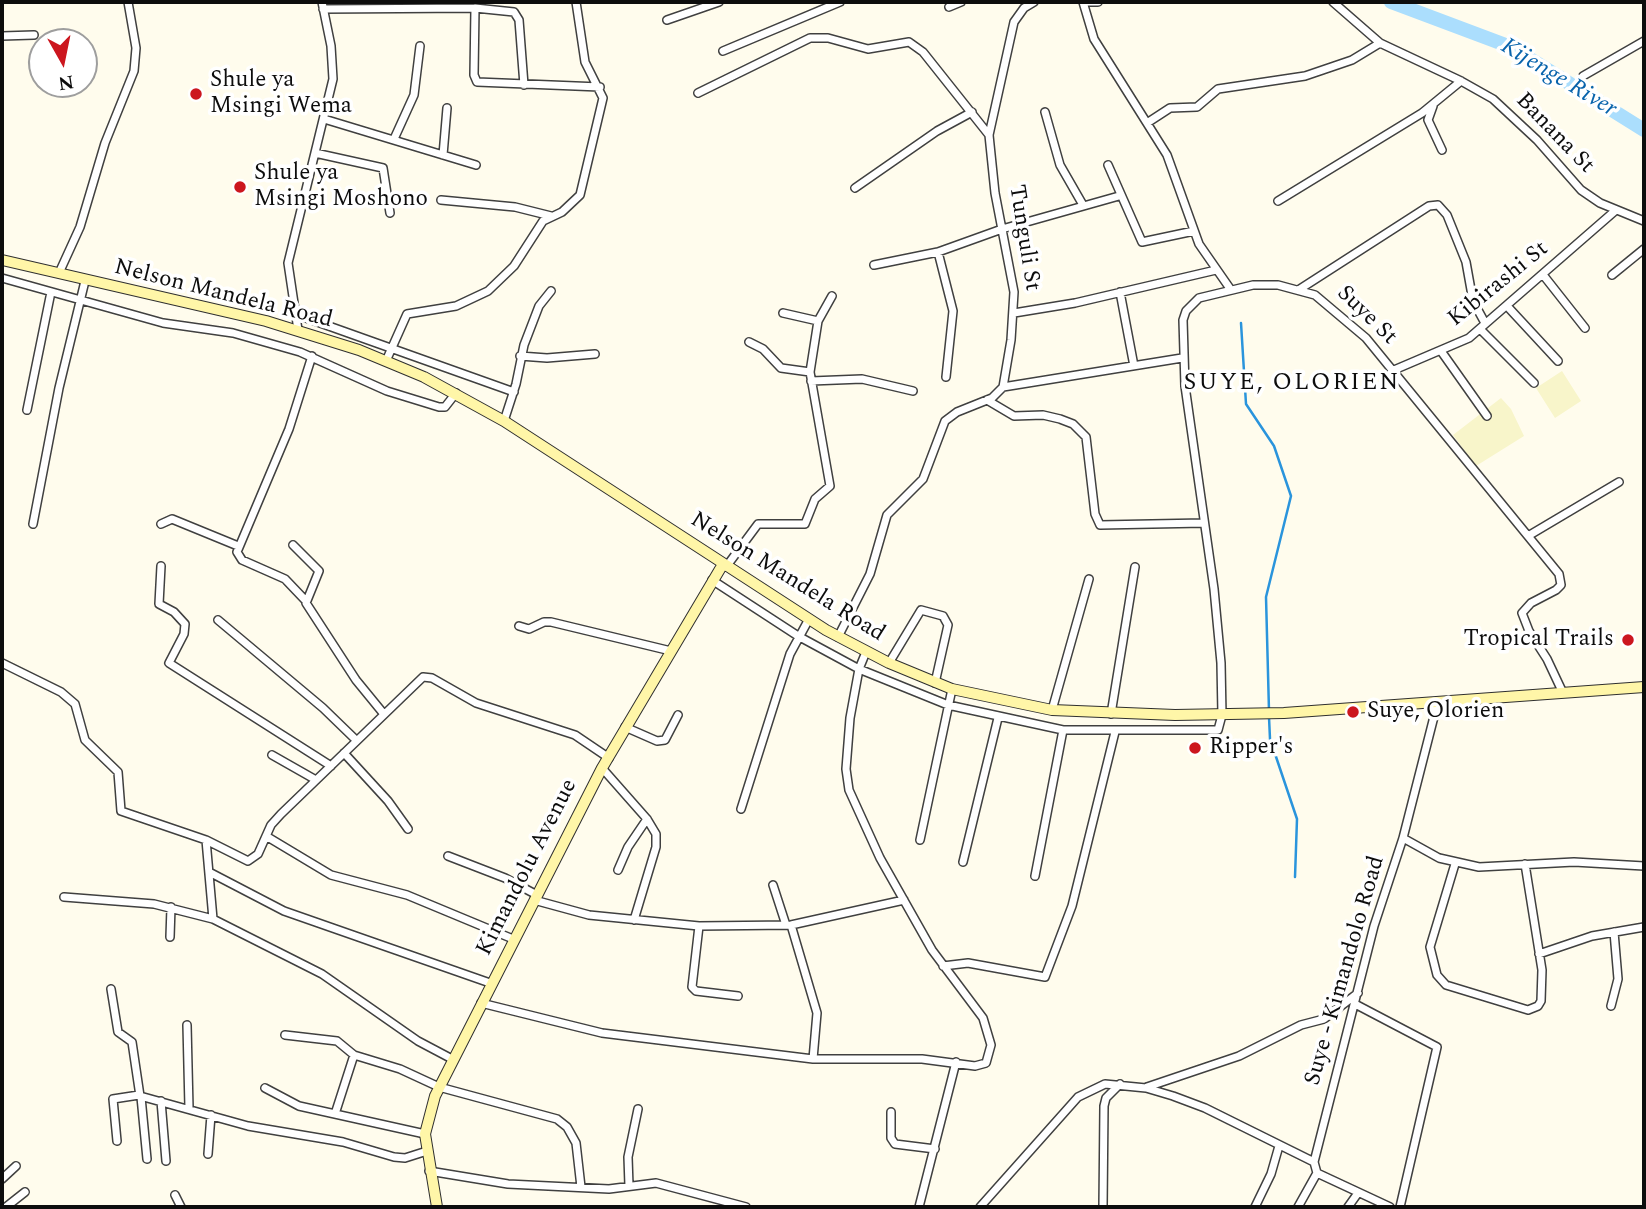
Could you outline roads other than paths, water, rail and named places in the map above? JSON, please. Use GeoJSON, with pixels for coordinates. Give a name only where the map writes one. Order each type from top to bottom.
{"type":"FeatureCollection","features":[{"type":"Feature","properties":{"kind":"main road","name":"Nelson Mandela Road"},"geometry":{"type":"LineString","coordinates":[[2,260],[298,330],[386,361],[456,393],[504,421],[724,566],[838,637],[889,663],[952,689],[1052,710],[1111,715],[1222,715],[1284,713],[1644,687]]}},
{"type":"Feature","properties":{"kind":"main road","name":"Kimandolu Avenue"},"geometry":{"type":"LineString","coordinates":[[437,1207],[425,1134],[426,1123],[439,1087],[601,768],[712,580],[724,566]]}},
{"type":"Feature","properties":{"kind":"street"},"geometry":{"type":"LineString","coordinates":[[59,273],[80,227],[104,143],[134,71],[136,48],[128,2]]}},
{"type":"Feature","properties":{"kind":"street"},"geometry":{"type":"LineString","coordinates":[[386,361],[407,314],[456,306],[497,284],[514,266],[543,221],[569,207],[584,186],[603,104],[600,87],[585,62],[576,2]]}},
{"type":"Feature","properties":{"kind":"street"},"geometry":{"type":"LineString","coordinates":[[667,20],[719,2]]}},
{"type":"Feature","properties":{"kind":"street"},"geometry":{"type":"LineString","coordinates":[[723,51],[840,2]]}},
{"type":"Feature","properties":{"kind":"street"},"geometry":{"type":"LineString","coordinates":[[949,7],[961,2]]}},
{"type":"Feature","properties":{"kind":"street","name":"Tunguli St"},"geometry":{"type":"LineString","coordinates":[[1003,387],[1014,313],[1013,285],[989,135],[1014,22],[1024,8],[1034,2]]}},
{"type":"Feature","properties":{"kind":"street"},"geometry":{"type":"LineString","coordinates":[[1098,2],[1085,2],[1094,39],[1167,155],[1194,231],[1231,290]]}},
{"type":"Feature","properties":{"kind":"street","name":"Banana St"},"geometry":{"type":"LineString","coordinates":[[1333,2],[1380,43],[1461,81],[1505,109],[1581,190],[1616,210],[1644,221]]}},
{"type":"Feature","properties":{"kind":"street"},"geometry":{"type":"LineString","coordinates":[[298,330],[288,263],[324,118],[332,73],[322,5],[475,8],[517,13],[524,85]]}},
{"type":"Feature","properties":{"kind":"street"},"geometry":{"type":"LineString","coordinates":[[475,8],[475,80],[481,83],[600,87]]}},
{"type":"Feature","properties":{"kind":"street"},"geometry":{"type":"LineString","coordinates":[[2,36],[28,35]]}},
{"type":"Feature","properties":{"kind":"street"},"geometry":{"type":"LineString","coordinates":[[698,93],[810,38],[828,38],[868,49],[909,42],[923,52],[989,135]]}},
{"type":"Feature","properties":{"kind":"street"},"geometry":{"type":"LineString","coordinates":[[1583,76],[1644,41]]}},
{"type":"Feature","properties":{"kind":"street"},"geometry":{"type":"LineString","coordinates":[[1147,123],[1170,108],[1197,107],[1218,89],[1305,76],[1352,61],[1380,43]]}},
{"type":"Feature","properties":{"kind":"street"},"geometry":{"type":"LineString","coordinates":[[394,139],[414,94],[420,46]]}},
{"type":"Feature","properties":{"kind":"street"},"geometry":{"type":"LineString","coordinates":[[1278,201],[1433,106],[1461,81]]}},
{"type":"Feature","properties":{"kind":"street"},"geometry":{"type":"LineString","coordinates":[[1433,106],[1428,120],[1442,149]]}},
{"type":"Feature","properties":{"kind":"street"},"geometry":{"type":"LineString","coordinates":[[443,155],[447,108]]}},
{"type":"Feature","properties":{"kind":"street"},"geometry":{"type":"LineString","coordinates":[[855,188],[937,131],[972,112]]}},
{"type":"Feature","properties":{"kind":"street"},"geometry":{"type":"LineString","coordinates":[[1045,112],[1060,165],[1083,205]]}},
{"type":"Feature","properties":{"kind":"street"},"geometry":{"type":"LineString","coordinates":[[324,118],[476,165]]}},
{"type":"Feature","properties":{"kind":"street"},"geometry":{"type":"LineString","coordinates":[[315,153],[383,168],[390,213]]}},
{"type":"Feature","properties":{"kind":"street"},"geometry":{"type":"LineString","coordinates":[[1108,165],[1119,196],[1142,243],[1194,231]]}},
{"type":"Feature","properties":{"kind":"street"},"geometry":{"type":"LineString","coordinates":[[874,265],[938,252],[1002,229],[1119,196]]}},
{"type":"Feature","properties":{"kind":"street"},"geometry":{"type":"LineString","coordinates":[[442,200],[515,207],[551,216]]}},
{"type":"Feature","properties":{"kind":"street"},"geometry":{"type":"LineString","coordinates":[[1300,289],[1429,206],[1438,205],[1447,215],[1466,262],[1474,301],[1483,326],[1534,383]]}},
{"type":"Feature","properties":{"kind":"street","name":"Kibirashi St"},"geometry":{"type":"LineString","coordinates":[[1394,370],[1461,343],[1544,276],[1616,210]]}},
{"type":"Feature","properties":{"kind":"street"},"geometry":{"type":"LineString","coordinates":[[1612,275],[1644,249]]}},
{"type":"Feature","properties":{"kind":"street"},"geometry":{"type":"LineString","coordinates":[[938,252],[953,311],[946,377]]}},
{"type":"Feature","properties":{"kind":"street"},"geometry":{"type":"LineString","coordinates":[[1014,313],[1216,270]]}},
{"type":"Feature","properties":{"kind":"street"},"geometry":{"type":"LineString","coordinates":[[1544,276],[1586,328]]}},
{"type":"Feature","properties":{"kind":"street"},"geometry":{"type":"LineString","coordinates":[[2,278],[163,323],[245,336],[312,356],[387,391],[439,407],[447,406],[456,393]]}},
{"type":"Feature","properties":{"kind":"street"},"geometry":{"type":"LineString","coordinates":[[33,524],[85,281]]}},
{"type":"Feature","properties":{"kind":"street","name":"Suye St"},"geometry":{"type":"LineString","coordinates":[[1222,715],[1216,613],[1182,358],[1183,320],[1186,311],[1199,298],[1253,285],[1300,289],[1315,295],[1350,323],[1394,370],[1561,578],[1561,585],[1556,590],[1531,603],[1522,613],[1563,693]]}},
{"type":"Feature","properties":{"kind":"street"},"geometry":{"type":"LineString","coordinates":[[504,421],[514,392],[520,356],[539,306],[551,291]]}},
{"type":"Feature","properties":{"kind":"street"},"geometry":{"type":"LineString","coordinates":[[27,410],[51,292]]}},
{"type":"Feature","properties":{"kind":"street"},"geometry":{"type":"LineString","coordinates":[[1120,292],[1134,366]]}},
{"type":"Feature","properties":{"kind":"street"},"geometry":{"type":"LineString","coordinates":[[724,566],[758,524],[805,524],[814,499],[830,486],[810,372],[818,321],[832,296]]}},
{"type":"Feature","properties":{"kind":"street"},"geometry":{"type":"LineString","coordinates":[[1507,306],[1558,361]]}},
{"type":"Feature","properties":{"kind":"street"},"geometry":{"type":"LineString","coordinates":[[783,313],[818,321]]}},
{"type":"Feature","properties":{"kind":"street"},"geometry":{"type":"LineString","coordinates":[[295,314],[514,392]]}},
{"type":"Feature","properties":{"kind":"street"},"geometry":{"type":"LineString","coordinates":[[749,342],[763,349],[781,368],[810,372]]}},
{"type":"Feature","properties":{"kind":"street"},"geometry":{"type":"LineString","coordinates":[[1441,351],[1486,416]]}},
{"type":"Feature","properties":{"kind":"street"},"geometry":{"type":"LineString","coordinates":[[520,356],[547,358],[595,354]]}},
{"type":"Feature","properties":{"kind":"street"},"geometry":{"type":"LineString","coordinates":[[312,356],[287,433],[237,546],[239,558],[285,579],[306,601],[356,680],[383,713]]}},
{"type":"Feature","properties":{"kind":"street"},"geometry":{"type":"LineString","coordinates":[[838,637],[870,574],[887,515],[923,479],[945,421],[957,412],[987,401],[1003,387],[1182,358]]}},
{"type":"Feature","properties":{"kind":"street"},"geometry":{"type":"LineString","coordinates":[[811,381],[862,379],[913,391]]}},
{"type":"Feature","properties":{"kind":"street"},"geometry":{"type":"LineString","coordinates":[[987,401],[1014,416],[1043,415],[1060,419],[1073,424],[1086,437],[1095,514],[1100,525],[1128,527],[1204,523]]}},
{"type":"Feature","properties":{"kind":"street"},"geometry":{"type":"LineString","coordinates":[[1528,536],[1619,482]]}},
{"type":"Feature","properties":{"kind":"street"},"geometry":{"type":"LineString","coordinates":[[161,524],[172,519],[237,546]]}},
{"type":"Feature","properties":{"kind":"street"},"geometry":{"type":"LineString","coordinates":[[293,545],[318,570],[306,601]]}},
{"type":"Feature","properties":{"kind":"street"},"geometry":{"type":"LineString","coordinates":[[161,566],[158,602],[174,612],[185,626],[169,663],[331,766]]}},
{"type":"Feature","properties":{"kind":"street"},"geometry":{"type":"LineString","coordinates":[[1111,715],[1135,567]]}},
{"type":"Feature","properties":{"kind":"street"},"geometry":{"type":"LineString","coordinates":[[1052,710],[1089,579]]}},
{"type":"Feature","properties":{"kind":"street"},"geometry":{"type":"LineString","coordinates":[[712,580],[798,636],[859,669],[948,705],[1063,730],[1115,732],[1214,732],[1220,728],[1222,715]]}},
{"type":"Feature","properties":{"kind":"street"},"geometry":{"type":"LineString","coordinates":[[889,663],[921,610],[943,616],[948,625],[935,683]]}},
{"type":"Feature","properties":{"kind":"street"},"geometry":{"type":"LineString","coordinates":[[741,809],[758,747],[798,636],[809,619]]}},
{"type":"Feature","properties":{"kind":"street"},"geometry":{"type":"LineString","coordinates":[[218,620],[323,708],[356,740]]}},
{"type":"Feature","properties":{"kind":"street"},"geometry":{"type":"LineString","coordinates":[[519,626],[529,629],[544,622],[551,622],[671,651]]}},
{"type":"Feature","properties":{"kind":"street"},"geometry":{"type":"LineString","coordinates":[[481,1003],[602,1033],[813,1059],[922,1059],[975,1066],[986,1063],[990,1055],[990,1036],[974,1003],[943,966],[904,900],[880,858],[846,781],[850,718],[859,669],[866,652]]}},
{"type":"Feature","properties":{"kind":"street"},"geometry":{"type":"LineString","coordinates":[[2,663],[61,692],[75,704],[85,740],[118,772],[121,811],[206,840],[248,861],[258,854],[276,820],[417,680],[428,677],[476,703],[575,735],[609,758]]}},
{"type":"Feature","properties":{"kind":"street"},"geometry":{"type":"LineString","coordinates":[[920,840],[952,689]]}},
{"type":"Feature","properties":{"kind":"street","name":"Suye - Kimandolo Road"},"geometry":{"type":"LineString","coordinates":[[1317,1173],[1314,1161],[1374,926],[1403,838],[1438,701]]}},
{"type":"Feature","properties":{"kind":"street"},"geometry":{"type":"LineString","coordinates":[[625,727],[657,741],[665,740],[678,715]]}},
{"type":"Feature","properties":{"kind":"street"},"geometry":{"type":"LineString","coordinates":[[963,862],[998,718]]}},
{"type":"Feature","properties":{"kind":"street"},"geometry":{"type":"LineString","coordinates":[[1035,876],[1063,730]]}},
{"type":"Feature","properties":{"kind":"street"},"geometry":{"type":"LineString","coordinates":[[943,966],[960,962],[1045,977],[1072,906],[1115,732]]}},
{"type":"Feature","properties":{"kind":"street"},"geometry":{"type":"LineString","coordinates":[[344,753],[388,801],[408,830]]}},
{"type":"Feature","properties":{"kind":"street"},"geometry":{"type":"LineString","coordinates":[[272,755],[316,780]]}},
{"type":"Feature","properties":{"kind":"street"},"geometry":{"type":"LineString","coordinates":[[601,768],[647,818],[656,834],[656,847],[634,920]]}},
{"type":"Feature","properties":{"kind":"street"},"geometry":{"type":"LineString","coordinates":[[618,870],[628,847],[647,818]]}},
{"type":"Feature","properties":{"kind":"street"},"geometry":{"type":"LineString","coordinates":[[266,836],[313,867],[331,875],[407,895],[513,939]]}},
{"type":"Feature","properties":{"kind":"street"},"geometry":{"type":"LineString","coordinates":[[1403,838],[1455,864],[1479,867],[1525,864],[1644,866]]}},
{"type":"Feature","properties":{"kind":"street"},"geometry":{"type":"LineString","coordinates":[[206,840],[211,873],[212,919]]}},
{"type":"Feature","properties":{"kind":"street"},"geometry":{"type":"LineString","coordinates":[[448,856],[505,878],[535,897],[589,915],[634,920],[699,926],[788,925],[904,900]]}},
{"type":"Feature","properties":{"kind":"street"},"geometry":{"type":"LineString","coordinates":[[1455,864],[1430,947],[1432,960],[1441,980],[1446,985],[1521,1009],[1535,1008],[1541,1000],[1539,954],[1525,864]]}},
{"type":"Feature","properties":{"kind":"street"},"geometry":{"type":"LineString","coordinates":[[211,873],[284,911],[490,983]]}},
{"type":"Feature","properties":{"kind":"street"},"geometry":{"type":"LineString","coordinates":[[773,885],[817,1013],[813,1059]]}},
{"type":"Feature","properties":{"kind":"street"},"geometry":{"type":"LineString","coordinates":[[64,897],[170,907],[212,919],[322,974],[418,1041],[452,1059]]}},
{"type":"Feature","properties":{"kind":"street"},"geometry":{"type":"LineString","coordinates":[[170,907],[170,937]]}},
{"type":"Feature","properties":{"kind":"street"},"geometry":{"type":"LineString","coordinates":[[699,926],[692,987],[696,991],[738,996]]}},
{"type":"Feature","properties":{"kind":"street"},"geometry":{"type":"LineString","coordinates":[[1539,954],[1573,941],[1644,927]]}},
{"type":"Feature","properties":{"kind":"street"},"geometry":{"type":"LineString","coordinates":[[1611,1006],[1618,979],[1614,932]]}},
{"type":"Feature","properties":{"kind":"street"},"geometry":{"type":"LineString","coordinates":[[111,989],[118,1032],[132,1042],[147,1159]]}},
{"type":"Feature","properties":{"kind":"street"},"geometry":{"type":"LineString","coordinates":[[1146,1088],[1239,1056],[1301,1025],[1324,1019],[1358,992]]}},
{"type":"Feature","properties":{"kind":"street"},"geometry":{"type":"LineString","coordinates":[[1355,1004],[1437,1047],[1400,1207]]}},
{"type":"Feature","properties":{"kind":"street"},"geometry":{"type":"LineString","coordinates":[[187,1025],[189,1108]]}},
{"type":"Feature","properties":{"kind":"street"},"geometry":{"type":"LineString","coordinates":[[285,1035],[337,1041],[354,1055],[400,1069],[439,1087],[563,1122],[576,1143],[581,1187]]}},
{"type":"Feature","properties":{"kind":"street"},"geometry":{"type":"LineString","coordinates":[[335,1114],[354,1055]]}},
{"type":"Feature","properties":{"kind":"street"},"geometry":{"type":"LineString","coordinates":[[919,1207],[956,1062]]}},
{"type":"Feature","properties":{"kind":"street"},"geometry":{"type":"LineString","coordinates":[[1103,1207],[1104,1106],[1106,1098],[1120,1084]]}},
{"type":"Feature","properties":{"kind":"street"},"geometry":{"type":"LineString","coordinates":[[980,1207],[1078,1097],[1092,1088],[1120,1084],[1146,1088],[1205,1108],[1314,1161]]}},
{"type":"Feature","properties":{"kind":"street"},"geometry":{"type":"LineString","coordinates":[[265,1088],[299,1105],[425,1134]]}},
{"type":"Feature","properties":{"kind":"street"},"geometry":{"type":"LineString","coordinates":[[117,1141],[113,1099],[140,1096],[248,1126],[343,1142],[400,1158],[427,1151]]}},
{"type":"Feature","properties":{"kind":"street"},"geometry":{"type":"LineString","coordinates":[[161,1101],[166,1161]]}},
{"type":"Feature","properties":{"kind":"street"},"geometry":{"type":"LineString","coordinates":[[629,1186],[628,1157],[638,1109]]}},
{"type":"Feature","properties":{"kind":"street"},"geometry":{"type":"LineString","coordinates":[[891,1112],[891,1138],[895,1144],[935,1149]]}},
{"type":"Feature","properties":{"kind":"street"},"geometry":{"type":"LineString","coordinates":[[208,1154],[211,1115]]}},
{"type":"Feature","properties":{"kind":"street"},"geometry":{"type":"LineString","coordinates":[[1255,1207],[1271,1174],[1279,1146]]}},
{"type":"Feature","properties":{"kind":"street"},"geometry":{"type":"LineString","coordinates":[[2,1179],[16,1166]]}},
{"type":"Feature","properties":{"kind":"street"},"geometry":{"type":"LineString","coordinates":[[429,1171],[487,1182],[609,1189],[656,1184],[746,1207]]}},
{"type":"Feature","properties":{"kind":"street"},"geometry":{"type":"LineString","coordinates":[[1298,1207],[1317,1173],[1390,1207]]}},
{"type":"Feature","properties":{"kind":"street"},"geometry":{"type":"LineString","coordinates":[[6,1207],[25,1192]]}},
{"type":"Feature","properties":{"kind":"street"},"geometry":{"type":"LineString","coordinates":[[1348,1207],[1358,1193]]}},
{"type":"Feature","properties":{"kind":"street"},"geometry":{"type":"LineString","coordinates":[[175,1195],[181,1207]]}},
{"type":"Feature","properties":{"kind":"waterway","name":"Kijenge River"},"geometry":{"type":"LineString","coordinates":[[1391,2],[1511,47],[1644,130]]}},
{"type":"Feature","properties":{"kind":"waterway"},"geometry":{"type":"LineString","coordinates":[[1241,323],[1246,404],[1274,446],[1291,496],[1266,597],[1269,711]]}},
{"type":"Feature","properties":{"kind":"waterway"},"geometry":{"type":"LineString","coordinates":[[1269,717],[1270,739],[1297,819],[1295,877]]}},
{"type":"Feature","properties":{"kind":"place","name":"Shule ya Msingi Wema"},"geometry":{"type":"Point","coordinates":[196,94]}},
{"type":"Feature","properties":{"kind":"place","name":"Shule ya Msingi Moshono"},"geometry":{"type":"Point","coordinates":[240,187]}},
{"type":"Feature","properties":{"kind":"place","name":"Tropical Trails"},"geometry":{"type":"Point","coordinates":[1628,640]}},
{"type":"Feature","properties":{"kind":"place","name":"Suye, Olorien"},"geometry":{"type":"Point","coordinates":[1353,712]}},
{"type":"Feature","properties":{"kind":"place","name":"Ripper's"},"geometry":{"type":"Point","coordinates":[1195,748]}},
{"type":"Feature","properties":{"kind":"district","name":"SUYE, OLORIEN"},"geometry":{"type":"Point","coordinates":[1292,384]}}]}
